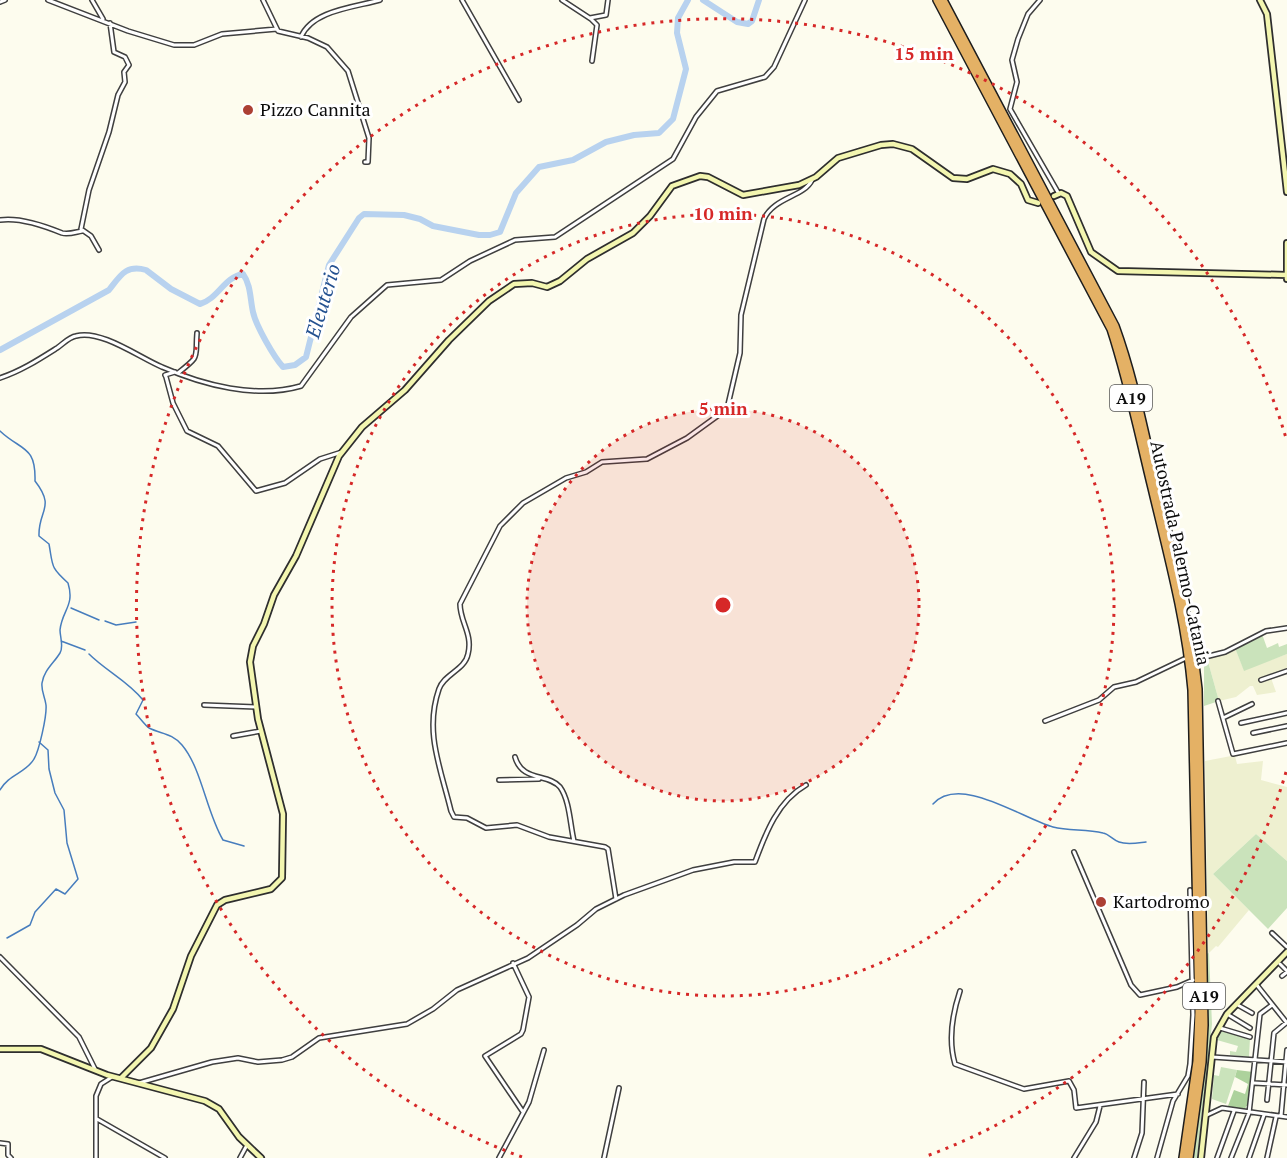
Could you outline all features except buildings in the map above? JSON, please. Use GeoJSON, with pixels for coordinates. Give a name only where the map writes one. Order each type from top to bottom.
{"type":"FeatureCollection","features":[{"type":"Feature","properties":{"kind":"highway","name":"Autostrada Palermo-Catania"},"geometry":{"type":"LineString","coordinates":[[937,0],[1111,329],[1126,377],[1176,589],[1189,656],[1192,690],[1199,1000],[1197,1061],[1183,1158]]}},
{"type":"Feature","properties":{"kind":"highway","name":"Autostrada Palermo-Catania"},"geometry":{"type":"LineString","coordinates":[[943,0],[1115,326],[1133,384],[1182,594],[1198,688],[1204,980],[1202,1062],[1189,1158]]}},
{"type":"Feature","properties":{"kind":"street"},"geometry":{"type":"LineString","coordinates":[[0,2],[5,0]]}},
{"type":"Feature","properties":{"kind":"street"},"geometry":{"type":"LineString","coordinates":[[48,0],[174,45],[194,45],[222,34],[277,29],[327,47],[351,75],[369,138],[368,162],[365,162]]}},
{"type":"Feature","properties":{"kind":"street"},"geometry":{"type":"LineString","coordinates":[[92,0],[103,19]]}},
{"type":"Feature","properties":{"kind":"street"},"geometry":{"type":"LineString","coordinates":[[263,0],[277,29]]}},
{"type":"Feature","properties":{"kind":"street"},"geometry":{"type":"LineString","coordinates":[[301,36],[307,27],[322,17],[380,0]]}},
{"type":"Feature","properties":{"kind":"street"},"geometry":{"type":"LineString","coordinates":[[462,0],[519,100]]}},
{"type":"Feature","properties":{"kind":"street"},"geometry":{"type":"LineString","coordinates":[[562,0],[597,25],[592,61]]}},
{"type":"Feature","properties":{"kind":"street"},"geometry":{"type":"LineString","coordinates":[[590,18],[606,15],[608,0]]}},
{"type":"Feature","properties":{"kind":"street"},"geometry":{"type":"LineString","coordinates":[[0,378],[23,369],[77,335],[101,338],[177,372],[222,386],[267,391],[301,386],[351,317],[387,285],[441,280],[470,261],[515,240],[555,237],[673,159],[696,117],[717,91],[765,77],[774,68],[805,0]]}},
{"type":"Feature","properties":{"kind":"street"},"geometry":{"type":"LineString","coordinates":[[1040,0],[1028,14],[1012,60],[1017,82],[1010,109],[1056,195],[1067,196],[1070,201],[1091,252],[1118,271],[1287,277],[1287,243]]}},
{"type":"Feature","properties":{"kind":"street"},"geometry":{"type":"LineString","coordinates":[[1260,0],[1267,14],[1287,192]]}},
{"type":"Feature","properties":{"kind":"street"},"geometry":{"type":"LineString","coordinates":[[83,230],[89,190],[129,65],[125,57],[114,52],[110,23]]}},
{"type":"Feature","properties":{"kind":"street"},"geometry":{"type":"LineString","coordinates":[[121,1078],[151,1048],[173,1009],[191,956],[217,905],[225,900],[271,889],[282,878],[283,814],[256,707],[250,662],[253,646],[274,595],[290,570],[342,452],[362,427],[405,390],[449,340],[506,288],[522,282],[547,287],[560,281],[587,259],[633,234],[650,216],[672,186],[700,176],[708,177],[743,195],[799,185],[812,179],[838,158],[893,144],[912,149],[953,178],[967,179],[993,169],[1010,174],[1021,184],[1028,200],[1038,203]]}},
{"type":"Feature","properties":{"kind":"street"},"geometry":{"type":"LineString","coordinates":[[616,899],[608,849],[517,825],[486,828],[467,818],[454,816],[451,811],[434,750],[434,704],[439,687],[459,669],[468,656],[469,631],[460,604],[500,526],[523,503],[566,478],[586,472],[602,462],[647,459],[687,438],[728,409],[740,353],[741,315],[764,219],[768,209],[806,187],[812,179]]}},
{"type":"Feature","properties":{"kind":"street"},"geometry":{"type":"LineString","coordinates":[[0,220],[10,218],[51,227],[65,234],[83,230],[91,236],[99,250]]}},
{"type":"Feature","properties":{"kind":"street"},"geometry":{"type":"LineString","coordinates":[[197,333],[199,349],[195,357],[177,372],[165,375],[173,403],[187,431],[218,446],[256,491],[285,483],[320,459],[342,452]]}},
{"type":"Feature","properties":{"kind":"street"},"geometry":{"type":"LineString","coordinates":[[1201,658],[1225,652],[1266,631],[1287,628]]}},
{"type":"Feature","properties":{"kind":"street"},"geometry":{"type":"LineString","coordinates":[[1045,721],[1099,700],[1114,687],[1136,682],[1184,660]]}},
{"type":"Feature","properties":{"kind":"street"},"geometry":{"type":"LineString","coordinates":[[1261,680],[1287,671]]}},
{"type":"Feature","properties":{"kind":"street"},"geometry":{"type":"LineString","coordinates":[[1218,701],[1233,754],[1287,743]]}},
{"type":"Feature","properties":{"kind":"street"},"geometry":{"type":"LineString","coordinates":[[1222,718],[1251,704]]}},
{"type":"Feature","properties":{"kind":"street"},"geometry":{"type":"LineString","coordinates":[[204,705],[256,707]]}},
{"type":"Feature","properties":{"kind":"street"},"geometry":{"type":"LineString","coordinates":[[1241,723],[1287,713]]}},
{"type":"Feature","properties":{"kind":"street"},"geometry":{"type":"LineString","coordinates":[[1253,734],[1287,726]]}},
{"type":"Feature","properties":{"kind":"street"},"geometry":{"type":"LineString","coordinates":[[233,736],[261,731]]}},
{"type":"Feature","properties":{"kind":"street"},"geometry":{"type":"LineString","coordinates":[[515,757],[520,768],[560,788],[566,799],[574,841]]}},
{"type":"Feature","properties":{"kind":"street"},"geometry":{"type":"LineString","coordinates":[[499,780],[540,779]]}},
{"type":"Feature","properties":{"kind":"street"},"geometry":{"type":"LineString","coordinates":[[139,1083],[229,1060],[282,1060],[292,1057],[319,1038],[407,1024],[433,1009],[457,990],[528,958],[577,925],[596,909],[616,899],[683,873],[734,862],[755,862],[764,835],[786,800],[806,785]]}},
{"type":"Feature","properties":{"kind":"street"},"geometry":{"type":"LineString","coordinates":[[1074,852],[1131,985],[1137,992],[1146,994],[1193,980]]}},
{"type":"Feature","properties":{"kind":"street"},"geometry":{"type":"LineString","coordinates":[[1157,1158],[1173,1101],[1188,1076],[1190,1064],[1193,980],[1190,890]]}},
{"type":"Feature","properties":{"kind":"street"},"geometry":{"type":"LineString","coordinates":[[1272,933],[1287,947]]}},
{"type":"Feature","properties":{"kind":"street"},"geometry":{"type":"LineString","coordinates":[[1202,1158],[1212,1057],[1218,1027],[1236,1004],[1287,952]]}},
{"type":"Feature","properties":{"kind":"street"},"geometry":{"type":"LineString","coordinates":[[0,957],[79,1037],[95,1069]]}},
{"type":"Feature","properties":{"kind":"street"},"geometry":{"type":"LineString","coordinates":[[513,963],[529,998],[523,1030],[521,1034],[484,1056],[524,1112]]}},
{"type":"Feature","properties":{"kind":"street"},"geometry":{"type":"LineString","coordinates":[[1280,964],[1287,971],[1282,976]]}},
{"type":"Feature","properties":{"kind":"street"},"geometry":{"type":"LineString","coordinates":[[1256,984],[1287,1023],[1274,1033],[1267,1100]]}},
{"type":"Feature","properties":{"kind":"street"},"geometry":{"type":"LineString","coordinates":[[960,991],[955,1005],[951,1038],[955,1064],[1024,1089],[1069,1082],[1074,1090],[1076,1108],[1178,1094]]}},
{"type":"Feature","properties":{"kind":"street"},"geometry":{"type":"LineString","coordinates":[[1236,1004],[1252,1014]]}},
{"type":"Feature","properties":{"kind":"street"},"geometry":{"type":"LineString","coordinates":[[1231,1158],[1249,1113],[1260,1014],[1272,1005]]}},
{"type":"Feature","properties":{"kind":"street"},"geometry":{"type":"LineString","coordinates":[[1227,1014],[1250,1028]]}},
{"type":"Feature","properties":{"kind":"street"},"geometry":{"type":"LineString","coordinates":[[1218,1027],[1250,1037]]}},
{"type":"Feature","properties":{"kind":"street"},"geometry":{"type":"LineString","coordinates":[[0,1049],[41,1049],[113,1076],[189,1095],[213,1105],[261,1158]]}},
{"type":"Feature","properties":{"kind":"street"},"geometry":{"type":"LineString","coordinates":[[499,1158],[529,1102],[544,1050]]}},
{"type":"Feature","properties":{"kind":"street"},"geometry":{"type":"LineString","coordinates":[[1267,1158],[1278,1116],[1285,1102],[1287,1050]]}},
{"type":"Feature","properties":{"kind":"street"},"geometry":{"type":"LineString","coordinates":[[1212,1057],[1286,1062]]}},
{"type":"Feature","properties":{"kind":"street"},"geometry":{"type":"LineString","coordinates":[[96,1158],[98,1089],[113,1076]]}},
{"type":"Feature","properties":{"kind":"street"},"geometry":{"type":"LineString","coordinates":[[1134,1158],[1142,1133],[1143,1082]]}},
{"type":"Feature","properties":{"kind":"street"},"geometry":{"type":"LineString","coordinates":[[1254,1083],[1285,1085]]}},
{"type":"Feature","properties":{"kind":"street"},"geometry":{"type":"LineString","coordinates":[[604,1158],[620,1088]]}},
{"type":"Feature","properties":{"kind":"street"},"geometry":{"type":"LineString","coordinates":[[1074,1158],[1096,1122],[1100,1106]]}},
{"type":"Feature","properties":{"kind":"street"},"geometry":{"type":"LineString","coordinates":[[1207,1115],[1221,1108],[1287,1116]]}},
{"type":"Feature","properties":{"kind":"street"},"geometry":{"type":"LineString","coordinates":[[1217,1158],[1234,1111]]}},
{"type":"Feature","properties":{"kind":"street"},"geometry":{"type":"LineString","coordinates":[[1249,1158],[1264,1115]]}},
{"type":"Feature","properties":{"kind":"street"},"geometry":{"type":"LineString","coordinates":[[97,1119],[165,1158]]}},
{"type":"Feature","properties":{"kind":"street"},"geometry":{"type":"LineString","coordinates":[[0,1143],[8,1144],[8,1155],[11,1158]]}},
{"type":"Feature","properties":{"kind":"street"},"geometry":{"type":"LineString","coordinates":[[240,1158],[247,1145]]}},
{"type":"Feature","properties":{"kind":"green space"},"geometry":{"type":"Polygon","coordinates":[[[1262,634],[1267,648],[1278,643],[1279,647],[1287,644],[1287,654],[1244,671],[1235,648],[1262,634]]]}},
{"type":"Feature","properties":{"kind":"green space"},"geometry":{"type":"Polygon","coordinates":[[[1235,648],[1244,670],[1287,654],[1287,670],[1261,679],[1271,678],[1276,692],[1257,695],[1253,686],[1250,686],[1236,697],[1219,701],[1207,658],[1235,648]]]}},
{"type":"Feature","properties":{"kind":"green space"},"geometry":{"type":"Polygon","coordinates":[[[1207,658],[1219,701],[1204,706],[1204,660],[1201,659],[1207,658]]]}},
{"type":"Feature","properties":{"kind":"green space"},"geometry":{"type":"Polygon","coordinates":[[[1235,756],[1237,764],[1263,761],[1261,780],[1287,787],[1287,861],[1256,834],[1213,874],[1249,910],[1218,947],[1216,946],[1208,954],[1205,761],[1235,756]]]}},
{"type":"Feature","properties":{"kind":"green space"},"geometry":{"type":"Polygon","coordinates":[[[1256,834],[1287,861],[1287,908],[1268,929],[1213,874],[1256,834]]]}},
{"type":"Feature","properties":{"kind":"green space"},"geometry":{"type":"Polygon","coordinates":[[[1209,953],[1212,1024],[1197,1158],[1192,1158],[1206,1049],[1206,954],[1209,953]]]}},
{"type":"Feature","properties":{"kind":"green space"},"geometry":{"type":"Polygon","coordinates":[[[1220,1031],[1250,1038],[1249,1057],[1230,1055],[1230,1051],[1236,1052],[1238,1046],[1217,1040],[1220,1031]]]}},
{"type":"Feature","properties":{"kind":"green space"},"geometry":{"type":"Polygon","coordinates":[[[1221,1067],[1237,1070],[1226,1104],[1212,1099],[1214,1075],[1219,1076],[1221,1067]]]}},
{"type":"Feature","properties":{"kind":"green space"},"geometry":{"type":"Polygon","coordinates":[[[1237,1070],[1253,1072],[1249,1106],[1246,1106],[1245,1111],[1228,1106],[1234,1090],[1245,1094],[1248,1084],[1235,1077],[1237,1070]]]}},
{"type":"Feature","properties":{"kind":"waterway","name":"Eleuterio"},"geometry":{"type":"LineString","coordinates":[[0,350],[109,290],[128,270],[146,270],[171,289],[200,304],[212,298],[231,279],[243,274],[249,287],[255,318],[266,341],[283,367],[295,365],[306,357],[329,265],[359,218],[364,214],[404,215],[420,219],[433,226],[490,235],[500,232],[516,193],[539,167],[573,160],[606,142],[634,135],[659,133],[673,119],[686,69],[677,33],[678,18],[688,0]]}},
{"type":"Feature","properties":{"kind":"waterway","name":"Eleuterio"},"geometry":{"type":"LineString","coordinates":[[703,0],[737,22],[748,24],[752,21],[759,0]]}},
{"type":"Feature","properties":{"kind":"waterway"},"geometry":{"type":"LineString","coordinates":[[0,431],[26,450],[33,461],[35,481],[45,503],[39,536],[49,544],[53,566],[68,583],[70,591],[69,603],[61,623],[61,651],[43,678],[42,689],[46,710],[36,755],[27,768],[8,780],[0,790]]}},
{"type":"Feature","properties":{"kind":"waterway"},"geometry":{"type":"LineString","coordinates":[[71,608],[99,620]]}},
{"type":"Feature","properties":{"kind":"waterway"},"geometry":{"type":"LineString","coordinates":[[105,621],[116,625],[136,622]]}},
{"type":"Feature","properties":{"kind":"waterway"},"geometry":{"type":"LineString","coordinates":[[61,641],[85,650]]}},
{"type":"Feature","properties":{"kind":"waterway"},"geometry":{"type":"LineString","coordinates":[[89,654],[131,687],[143,700],[136,714],[147,727],[170,736],[182,745],[194,766],[223,840],[244,846]]}},
{"type":"Feature","properties":{"kind":"waterway"},"geometry":{"type":"LineString","coordinates":[[7,938],[30,925],[35,912],[56,889],[65,894],[78,879],[67,843],[64,810],[55,793],[49,769],[48,750],[39,742]]}},
{"type":"Feature","properties":{"kind":"waterway"},"geometry":{"type":"LineString","coordinates":[[933,804],[945,796],[959,794],[975,796],[1053,827],[1103,833],[1122,843],[1146,842]]}},
{"type":"Feature","properties":{"kind":"place","name":"Pizzo Cannita"},"geometry":{"type":"Point","coordinates":[248,110]}},
{"type":"Feature","properties":{"kind":"place","name":"Kartodromo"},"geometry":{"type":"Point","coordinates":[1101,902]}}]}
